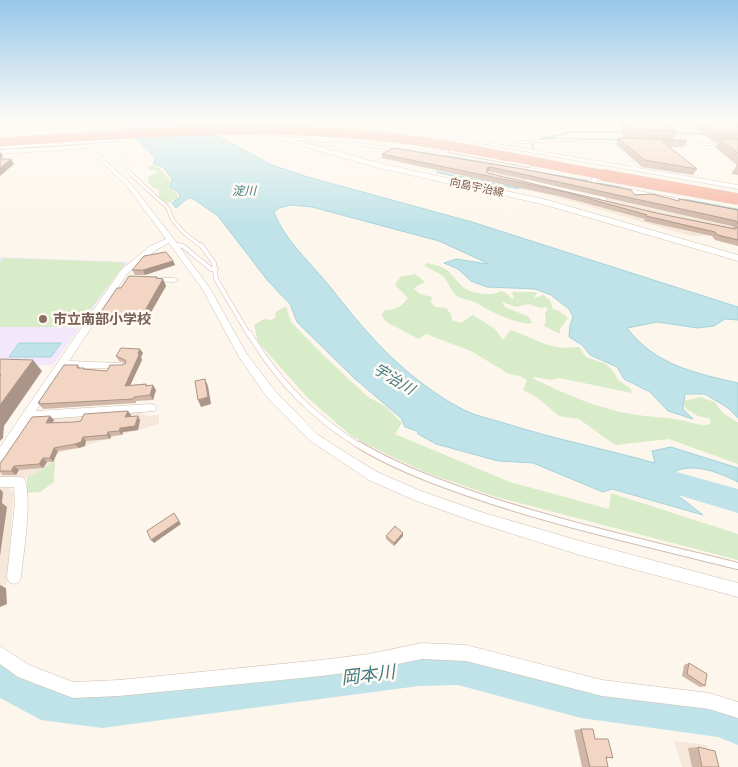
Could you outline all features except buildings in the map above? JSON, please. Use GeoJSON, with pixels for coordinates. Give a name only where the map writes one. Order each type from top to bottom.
{"type":"FeatureCollection","features":[{"type":"Feature","properties":{"kind":"highway"},"geometry":{"type":"LineString","coordinates":[[502,156],[738,199]]}},
{"type":"Feature","properties":{"kind":"highway"},"geometry":{"type":"LineString","coordinates":[[521,156],[738,194]]}},
{"type":"Feature","properties":{"kind":"main road","name":"向島宇治線"},"geometry":{"type":"LineString","coordinates":[[344,156],[544,202],[738,258]]}},
{"type":"Feature","properties":{"kind":"street"},"geometry":{"type":"LineString","coordinates":[[98,156],[130,185],[173,242],[207,290],[242,354],[271,394],[313,437],[342,457],[374,476],[418,496],[472,515],[580,548],[738,590]]}},
{"type":"Feature","properties":{"kind":"street"},"geometry":{"type":"LineString","coordinates":[[439,156],[446,158]]}},
{"type":"Feature","properties":{"kind":"street"},"geometry":{"type":"LineString","coordinates":[[479,156],[603,182],[738,204]]}},
{"type":"Feature","properties":{"kind":"street"},"geometry":{"type":"LineString","coordinates":[[559,156],[738,187]]}},
{"type":"Feature","properties":{"kind":"street"},"geometry":{"type":"LineString","coordinates":[[472,162],[531,172]]}},
{"type":"Feature","properties":{"kind":"street"},"geometry":{"type":"LineString","coordinates":[[488,175],[540,186]]}},
{"type":"Feature","properties":{"kind":"street"},"geometry":{"type":"LineString","coordinates":[[583,182],[594,180]]}},
{"type":"Feature","properties":{"kind":"street"},"geometry":{"type":"LineString","coordinates":[[594,180],[596,191],[606,203]]}},
{"type":"Feature","properties":{"kind":"street"},"geometry":{"type":"LineString","coordinates":[[603,182],[738,194]]}},
{"type":"Feature","properties":{"kind":"street"},"geometry":{"type":"LineString","coordinates":[[612,187],[695,203]]}},
{"type":"Feature","properties":{"kind":"street"},"geometry":{"type":"LineString","coordinates":[[669,198],[675,208]]}},
{"type":"Feature","properties":{"kind":"street"},"geometry":{"type":"LineString","coordinates":[[596,200],[614,205]]}},
{"type":"Feature","properties":{"kind":"street"},"geometry":{"type":"LineString","coordinates":[[0,456],[61,364],[124,279],[124,272],[153,248],[173,242]]}},
{"type":"Feature","properties":{"kind":"street"},"geometry":{"type":"LineString","coordinates":[[138,279],[174,280]]}},
{"type":"Feature","properties":{"kind":"street"},"geometry":{"type":"LineString","coordinates":[[61,364],[122,366]]}},
{"type":"Feature","properties":{"kind":"street"},"geometry":{"type":"LineString","coordinates":[[27,416],[151,408]]}},
{"type":"Feature","properties":{"kind":"street"},"geometry":{"type":"LineString","coordinates":[[0,482],[20,482],[21,502],[14,577]]}},
{"type":"Feature","properties":{"kind":"street"},"geometry":{"type":"LineString","coordinates":[[0,654],[24,671],[73,690],[119,688],[321,668],[370,662],[422,651],[466,653],[602,688],[709,700],[738,710]]}},
{"type":"Feature","properties":{"kind":"lane"},"geometry":{"type":"LineString","coordinates":[[124,156],[126,170],[168,208],[172,219],[183,232],[200,244],[214,263],[216,280],[272,370],[302,404],[348,439],[383,458],[435,481],[534,515],[738,566]]}},
{"type":"Feature","properties":{"kind":"lane"},"geometry":{"type":"LineString","coordinates":[[623,156],[637,169]]}},
{"type":"Feature","properties":{"kind":"lane"},"geometry":{"type":"LineString","coordinates":[[173,242],[183,246],[211,269],[216,269]]}},
{"type":"Feature","properties":{"kind":"shaded area"},"geometry":{"type":"Polygon","coordinates":[[[448,160],[525,176],[525,184],[610,204],[596,186],[738,213],[738,228],[727,236],[691,236],[549,195],[471,179],[477,172],[448,160]]]}},
{"type":"Feature","properties":{"kind":"shaded area","name":"市立南部小学校"},"geometry":{"type":"Polygon","coordinates":[[[0,257],[130,262],[118,273],[53,365],[0,365],[0,257]]]}},
{"type":"Feature","properties":{"kind":"shaded area"},"geometry":{"type":"Polygon","coordinates":[[[139,412],[147,416],[159,415],[159,424],[56,454],[55,461],[27,478],[0,478],[0,465],[23,428],[35,420],[139,412]]]}},
{"type":"Feature","properties":{"kind":"shaded area"},"geometry":{"type":"Polygon","coordinates":[[[8,487],[14,493],[7,584],[0,588],[0,488],[8,487]]]}},
{"type":"Feature","properties":{"kind":"shaded area"},"geometry":{"type":"Polygon","coordinates":[[[674,741],[707,745],[713,767],[682,767],[674,741]]]}},
{"type":"Feature","properties":{"kind":"green space"},"geometry":{"type":"Polygon","coordinates":[[[153,164],[159,167],[170,181],[169,187],[177,194],[178,198],[168,203],[159,198],[159,190],[149,184],[148,178],[157,173],[157,171],[149,170],[148,167],[153,164]]]}},
{"type":"Feature","properties":{"kind":"green space","name":"市立南部小学校"},"geometry":{"type":"Polygon","coordinates":[[[4,258],[126,263],[77,327],[0,327],[0,262],[4,258]]]}},
{"type":"Feature","properties":{"kind":"green space"},"geometry":{"type":"Polygon","coordinates":[[[428,263],[447,270],[469,291],[493,294],[503,291],[512,299],[514,298],[512,292],[537,292],[534,298],[543,295],[550,300],[553,309],[568,318],[560,329],[560,334],[544,326],[546,320],[545,313],[548,309],[546,307],[541,308],[528,304],[516,307],[502,302],[505,307],[529,317],[532,323],[520,322],[505,317],[457,296],[444,277],[424,265],[428,263]]]}},
{"type":"Feature","properties":{"kind":"green space"},"geometry":{"type":"Polygon","coordinates":[[[415,274],[425,282],[414,289],[420,294],[432,297],[431,302],[435,307],[446,308],[451,314],[452,320],[461,323],[473,315],[495,329],[503,340],[510,330],[551,346],[579,347],[586,357],[606,364],[614,372],[618,380],[631,389],[632,393],[559,378],[551,380],[533,377],[569,395],[618,411],[703,425],[710,424],[710,419],[698,416],[686,409],[684,401],[700,397],[715,402],[722,412],[738,423],[738,464],[669,439],[615,445],[579,419],[559,416],[538,398],[523,390],[527,380],[520,376],[509,374],[471,351],[426,334],[419,339],[388,323],[381,315],[385,310],[398,307],[408,298],[395,285],[400,277],[415,274]]]}},
{"type":"Feature","properties":{"kind":"green space"},"geometry":{"type":"Polygon","coordinates":[[[286,306],[291,322],[322,354],[368,397],[385,406],[402,423],[395,434],[510,482],[609,509],[611,493],[738,534],[738,560],[496,497],[430,474],[351,436],[306,396],[258,342],[254,325],[264,319],[271,320],[275,318],[276,312],[286,306]]]}},
{"type":"Feature","properties":{"kind":"green space"},"geometry":{"type":"Polygon","coordinates":[[[55,461],[54,482],[40,492],[27,493],[27,478],[55,461]]]}},
{"type":"Feature","properties":{"kind":"water","name":"淀川"},"geometry":{"type":"Polygon","coordinates":[[[154,156],[255,156],[272,165],[308,177],[472,222],[738,307],[738,320],[725,319],[714,326],[698,328],[657,322],[627,328],[650,351],[677,366],[738,383],[738,418],[728,408],[705,394],[685,394],[683,409],[693,419],[668,411],[650,392],[624,379],[617,367],[590,355],[582,345],[569,337],[573,317],[569,309],[551,295],[535,289],[487,287],[471,281],[458,269],[444,263],[456,259],[487,263],[439,241],[312,207],[290,205],[279,208],[274,212],[292,242],[375,341],[425,385],[464,410],[542,434],[655,463],[652,451],[671,447],[738,468],[738,482],[719,473],[698,468],[678,470],[669,475],[662,483],[703,515],[612,489],[603,492],[533,463],[498,461],[436,444],[418,434],[417,431],[405,427],[401,418],[354,378],[297,322],[290,304],[268,281],[218,216],[192,198],[188,198],[176,208],[172,203],[179,198],[180,194],[170,187],[172,179],[163,167],[153,163],[156,158],[154,156]]]}},
{"type":"Feature","properties":{"kind":"water"},"geometry":{"type":"Polygon","coordinates":[[[19,343],[61,343],[51,357],[9,357],[19,343]]]}},
{"type":"Feature","properties":{"kind":"waterway"},"geometry":{"type":"LineString","coordinates":[[445,156],[557,176]]}},
{"type":"Feature","properties":{"kind":"waterway"},"geometry":{"type":"LineString","coordinates":[[437,172],[456,176]]}},
{"type":"Feature","properties":{"kind":"waterway"},"geometry":{"type":"LineString","coordinates":[[450,175],[518,188],[523,185]]}},
{"type":"Feature","properties":{"kind":"waterway"},"geometry":{"type":"LineString","coordinates":[[550,175],[587,181]]}},
{"type":"Feature","properties":{"kind":"waterway"},"geometry":{"type":"LineString","coordinates":[[600,184],[622,188]]}},
{"type":"Feature","properties":{"kind":"waterway"},"geometry":{"type":"LineString","coordinates":[[685,200],[738,210]]}},
{"type":"Feature","properties":{"kind":"waterway","name":"宇治川"},"geometry":{"type":"LineString","coordinates":[[637,472],[738,501]]}},
{"type":"Feature","properties":{"kind":"waterway","name":"岡本川"},"geometry":{"type":"LineString","coordinates":[[0,677],[5,682],[41,702],[102,710],[419,669],[458,668],[581,700],[718,719],[738,727]]}},
{"type":"Feature","properties":{"kind":"place","name":"市立南部小学校"},"geometry":{"type":"Point","coordinates":[43,319]}}]}
